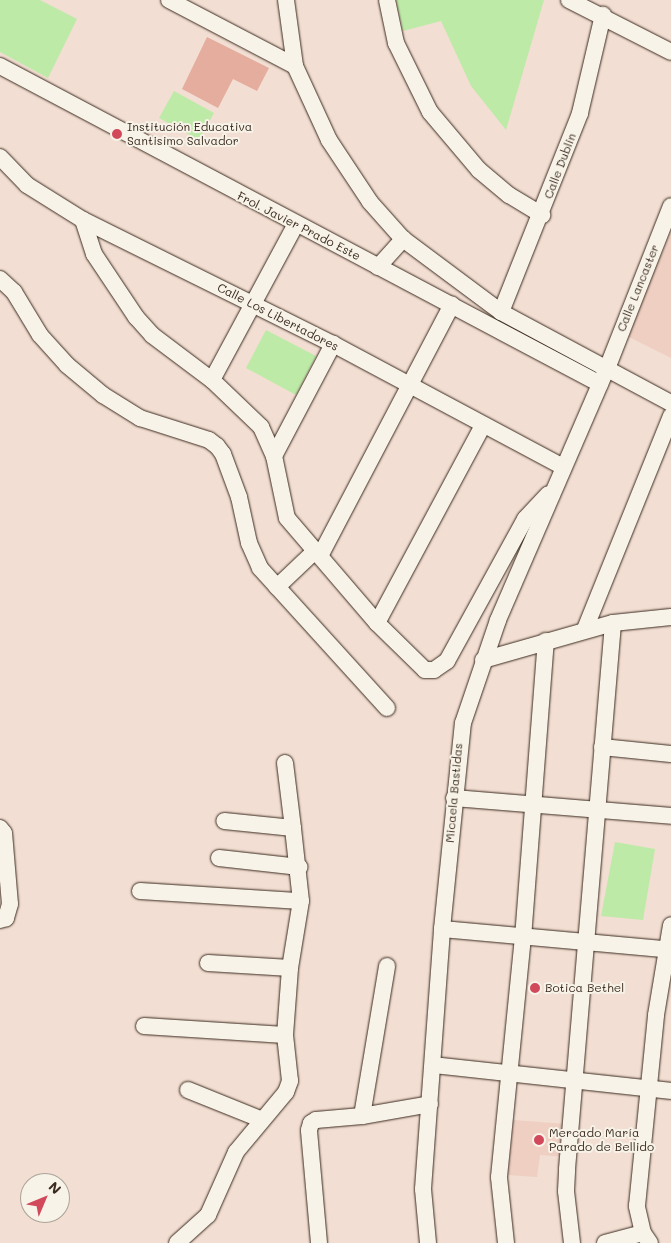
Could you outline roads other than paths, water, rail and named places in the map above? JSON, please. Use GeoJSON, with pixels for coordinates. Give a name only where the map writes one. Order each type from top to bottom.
{"type":"FeatureCollection","features":[{"type":"Feature","properties":{"kind":"street"},"geometry":{"type":"LineString","coordinates":[[169,0],[295,66]]}},
{"type":"Feature","properties":{"kind":"street"},"geometry":{"type":"LineString","coordinates":[[286,0],[295,66],[329,140],[370,202],[403,239],[501,312],[603,377],[671,403]]}},
{"type":"Feature","properties":{"kind":"street"},"geometry":{"type":"LineString","coordinates":[[387,0],[396,43],[430,112],[453,143],[478,170],[509,195],[542,215]]}},
{"type":"Feature","properties":{"kind":"street"},"geometry":{"type":"LineString","coordinates":[[569,0],[603,15],[671,52]]}},
{"type":"Feature","properties":{"kind":"street","name":"Calle Dublin"},"geometry":{"type":"LineString","coordinates":[[501,312],[542,215],[580,113],[603,15]]}},
{"type":"Feature","properties":{"kind":"street"},"geometry":{"type":"LineString","coordinates":[[265,50],[290,27]]}},
{"type":"Feature","properties":{"kind":"street","name":"Frol. Javier Prado Este"},"geometry":{"type":"LineString","coordinates":[[0,66],[378,267],[452,305],[603,377]]}},
{"type":"Feature","properties":{"kind":"street","name":"Calle Los Libertadores"},"geometry":{"type":"LineString","coordinates":[[0,157],[27,184],[83,220],[333,344],[563,467]]}},
{"type":"Feature","properties":{"kind":"street","name":"Calle Lancaster"},"geometry":{"type":"LineString","coordinates":[[603,377],[671,206]]}},
{"type":"Feature","properties":{"kind":"street"},"geometry":{"type":"LineString","coordinates":[[83,220],[94,254],[136,317],[152,335],[212,380],[261,427],[274,456],[287,518],[377,623],[425,670],[440,667],[446,661],[531,510],[552,491]]}},
{"type":"Feature","properties":{"kind":"street"},"geometry":{"type":"LineString","coordinates":[[212,380],[255,305],[296,224]]}},
{"type":"Feature","properties":{"kind":"street"},"geometry":{"type":"LineString","coordinates":[[378,267],[403,239]]}},
{"type":"Feature","properties":{"kind":"street"},"geometry":{"type":"LineString","coordinates":[[0,279],[14,292],[40,335],[67,365],[103,395],[140,418],[209,440],[217,446],[223,454],[239,497],[249,543],[260,568],[387,708]]}},
{"type":"Feature","properties":{"kind":"street"},"geometry":{"type":"LineString","coordinates":[[277,587],[317,554],[411,385],[452,305]]}},
{"type":"Feature","properties":{"kind":"street"},"geometry":{"type":"LineString","coordinates":[[274,456],[333,344]]}},
{"type":"Feature","properties":{"kind":"street","name":"Micaela Bastidas"},"geometry":{"type":"LineString","coordinates":[[428,1243],[423,1204],[432,1065],[442,929],[462,723],[483,660],[552,491],[603,377]]}},
{"type":"Feature","properties":{"kind":"street"},"geometry":{"type":"LineString","coordinates":[[585,629],[671,416]]}},
{"type":"Feature","properties":{"kind":"street"},"geometry":{"type":"LineString","coordinates":[[377,623],[484,425]]}},
{"type":"Feature","properties":{"kind":"street"},"geometry":{"type":"LineString","coordinates":[[483,660],[546,640],[613,622],[671,617]]}},
{"type":"Feature","properties":{"kind":"street"},"geometry":{"type":"LineString","coordinates":[[572,1243],[566,1191],[613,622]]}},
{"type":"Feature","properties":{"kind":"street"},"geometry":{"type":"LineString","coordinates":[[506,1243],[499,1176],[523,938],[546,640]]}},
{"type":"Feature","properties":{"kind":"street"},"geometry":{"type":"LineString","coordinates":[[602,747],[671,754]]}},
{"type":"Feature","properties":{"kind":"street"},"geometry":{"type":"LineString","coordinates":[[177,1243],[208,1215],[236,1152],[260,1119],[286,1092],[290,1081],[284,1035],[290,968],[301,902],[299,867],[285,763]]}},
{"type":"Feature","properties":{"kind":"street"},"geometry":{"type":"LineString","coordinates":[[454,798],[671,816]]}},
{"type":"Feature","properties":{"kind":"street"},"geometry":{"type":"LineString","coordinates":[[224,821],[293,828]]}},
{"type":"Feature","properties":{"kind":"street"},"geometry":{"type":"LineString","coordinates":[[0,828],[4,833],[10,904],[6,918],[0,920]]}},
{"type":"Feature","properties":{"kind":"street"},"geometry":{"type":"LineString","coordinates":[[220,858],[299,867]]}},
{"type":"Feature","properties":{"kind":"street"},"geometry":{"type":"LineString","coordinates":[[140,891],[301,902]]}},
{"type":"Feature","properties":{"kind":"street"},"geometry":{"type":"LineString","coordinates":[[605,1243],[646,1238],[637,1206],[648,1088],[664,1016],[671,925]]}},
{"type":"Feature","properties":{"kind":"street"},"geometry":{"type":"LineString","coordinates":[[442,929],[523,938],[669,950]]}},
{"type":"Feature","properties":{"kind":"street"},"geometry":{"type":"LineString","coordinates":[[208,963],[290,968]]}},
{"type":"Feature","properties":{"kind":"street"},"geometry":{"type":"LineString","coordinates":[[362,1116],[387,966]]}},
{"type":"Feature","properties":{"kind":"street"},"geometry":{"type":"LineString","coordinates":[[144,1026],[284,1035]]}},
{"type":"Feature","properties":{"kind":"street"},"geometry":{"type":"LineString","coordinates":[[432,1065],[671,1091]]}},
{"type":"Feature","properties":{"kind":"street"},"geometry":{"type":"LineString","coordinates":[[188,1090],[260,1119]]}},
{"type":"Feature","properties":{"kind":"street"},"geometry":{"type":"LineString","coordinates":[[319,1243],[309,1130],[316,1120],[362,1116],[430,1104]]}},
{"type":"Feature","properties":{"kind":"place","name":"Institución Educativa Santisimo Salvador"},"geometry":{"type":"Point","coordinates":[117,134]}},
{"type":"Feature","properties":{"kind":"place","name":"Botica Bethel"},"geometry":{"type":"Point","coordinates":[535,988]}},
{"type":"Feature","properties":{"kind":"place","name":"Mercado María Parado de Bellido"},"geometry":{"type":"Point","coordinates":[539,1140]}}]}
